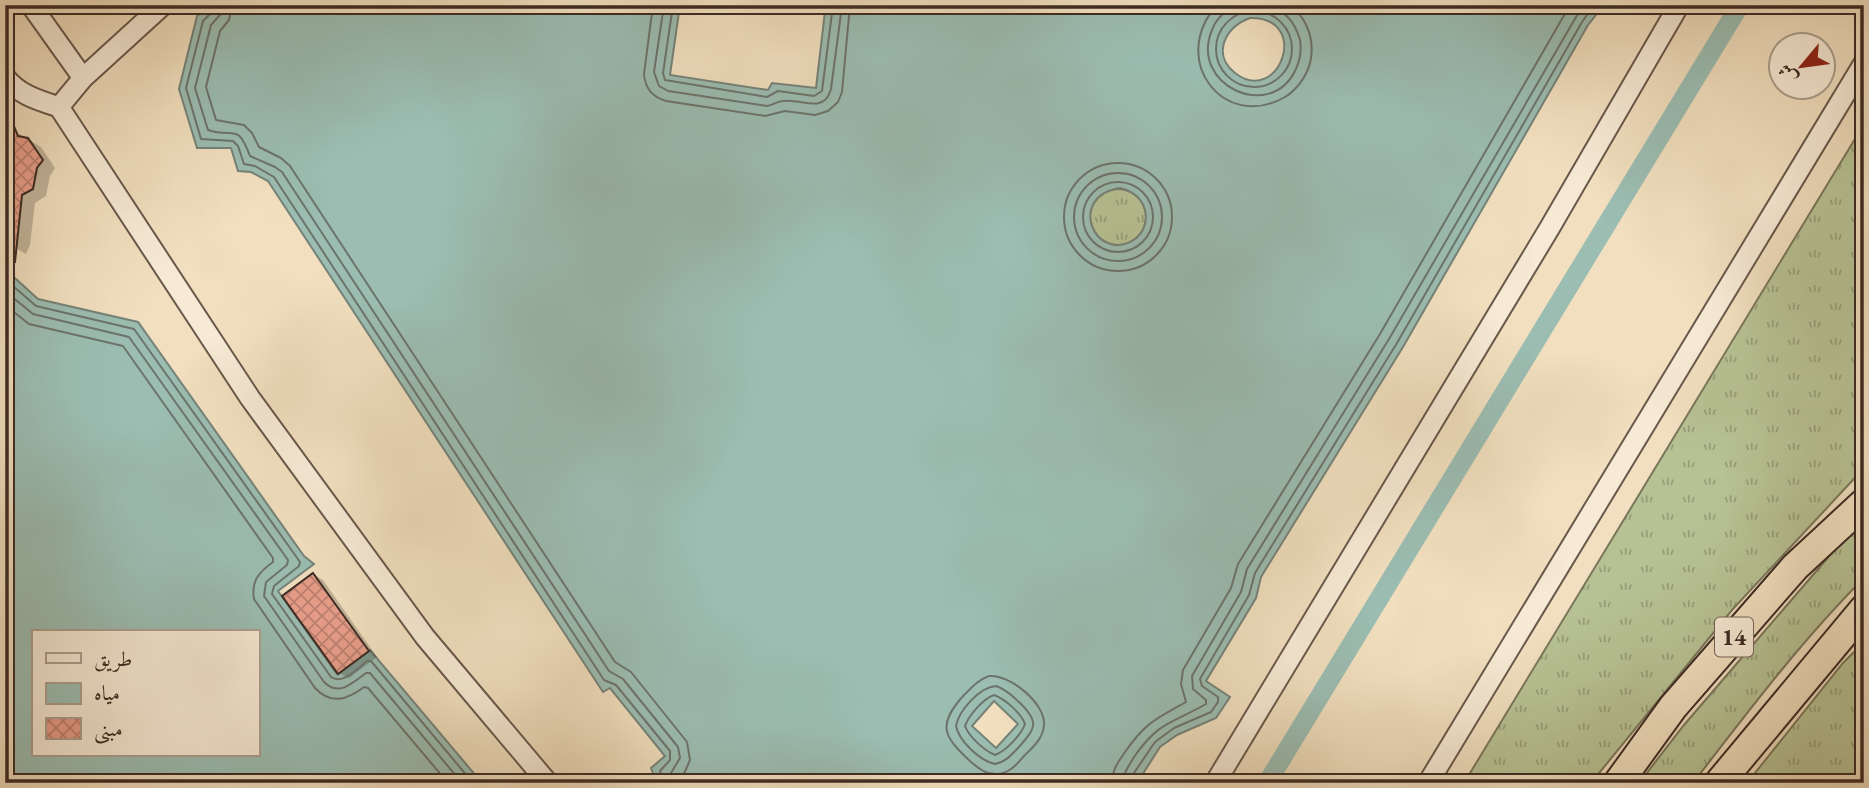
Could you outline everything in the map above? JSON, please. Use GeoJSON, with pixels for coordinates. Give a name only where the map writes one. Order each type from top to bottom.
{"type":"FeatureCollection","features":[{"type":"Feature","properties":{"kind":"highway","name":"14"},"geometry":{"type":"LineString","coordinates":[[1618,783],[1673,707],[1795,567],[1864,503]]}},
{"type":"Feature","properties":{"kind":"highway"},"geometry":{"type":"LineString","coordinates":[[1719,783],[1864,610]]}},
{"type":"Feature","properties":{"kind":"street"},"geometry":{"type":"LineString","coordinates":[[31,5],[83,78]]}},
{"type":"Feature","properties":{"kind":"street"},"geometry":{"type":"LineString","coordinates":[[59,107],[83,78],[163,5]]}},
{"type":"Feature","properties":{"kind":"street"},"geometry":{"type":"LineString","coordinates":[[1215,783],[1549,229],[1679,5]]}},
{"type":"Feature","properties":{"kind":"street"},"geometry":{"type":"LineString","coordinates":[[1428,783],[1864,63]]}},
{"type":"Feature","properties":{"kind":"street"},"geometry":{"type":"LineString","coordinates":[[5,77],[14,89],[59,107],[250,398],[425,637],[548,783]]}},
{"type":"Feature","properties":{"kind":"green space"},"geometry":{"type":"Polygon","coordinates":[[[1864,124],[1864,468],[1732,610],[1591,783],[1464,783],[1864,124]]]}},
{"type":"Feature","properties":{"kind":"green space"},"geometry":{"type":"Polygon","coordinates":[[[1113,189],[1123,189],[1138,197],[1144,206],[1144,228],[1138,237],[1123,245],[1113,245],[1095,233],[1090,222],[1090,212],[1102,194],[1113,189]]]}},
{"type":"Feature","properties":{"kind":"green space"},"geometry":{"type":"Polygon","coordinates":[[[1864,520],[1864,578],[1796,652],[1693,783],[1639,783],[1684,725],[1843,540],[1864,520]]]}},
{"type":"Feature","properties":{"kind":"green space"},"geometry":{"type":"Polygon","coordinates":[[[1864,642],[1864,773],[1856,783],[1747,783],[1843,663],[1864,642]]]}},
{"type":"Feature","properties":{"kind":"water"},"geometry":{"type":"Polygon","coordinates":[[[209,5],[680,5],[670,75],[768,90],[772,83],[816,88],[825,11],[784,5],[1604,5],[1588,25],[1403,347],[1261,577],[1256,598],[1206,681],[1230,697],[1216,718],[1177,735],[1160,747],[1137,783],[657,783],[651,768],[665,756],[610,688],[603,692],[268,181],[251,172],[238,171],[231,148],[197,148],[179,89],[197,16],[209,5]],[[1250,18],[1234,27],[1228,34],[1224,41],[1224,58],[1235,73],[1251,80],[1265,79],[1275,70],[1282,58],[1284,44],[1280,31],[1269,21],[1250,18]],[[1120,188],[1104,193],[1094,203],[1090,214],[1098,236],[1107,243],[1118,245],[1132,241],[1139,236],[1145,224],[1144,206],[1137,196],[1120,188]],[[994,701],[972,726],[996,748],[1018,724],[994,701]]]}},
{"type":"Feature","properties":{"kind":"water"},"geometry":{"type":"Polygon","coordinates":[[[5,269],[38,299],[138,322],[304,556],[314,564],[278,591],[337,674],[370,650],[482,783],[5,783],[5,269]]]}},
{"type":"Feature","properties":{"kind":"building"},"geometry":{"type":"Polygon","coordinates":[[[5,105],[18,136],[28,138],[43,160],[37,168],[33,189],[22,195],[15,262],[5,261],[5,105]]]}},
{"type":"Feature","properties":{"kind":"building"},"geometry":{"type":"Polygon","coordinates":[[[313,573],[369,651],[338,674],[282,596],[313,573]]]}},
{"type":"Feature","properties":{"kind":"waterway"},"geometry":{"type":"LineString","coordinates":[[1267,783],[1740,5]]}}]}
